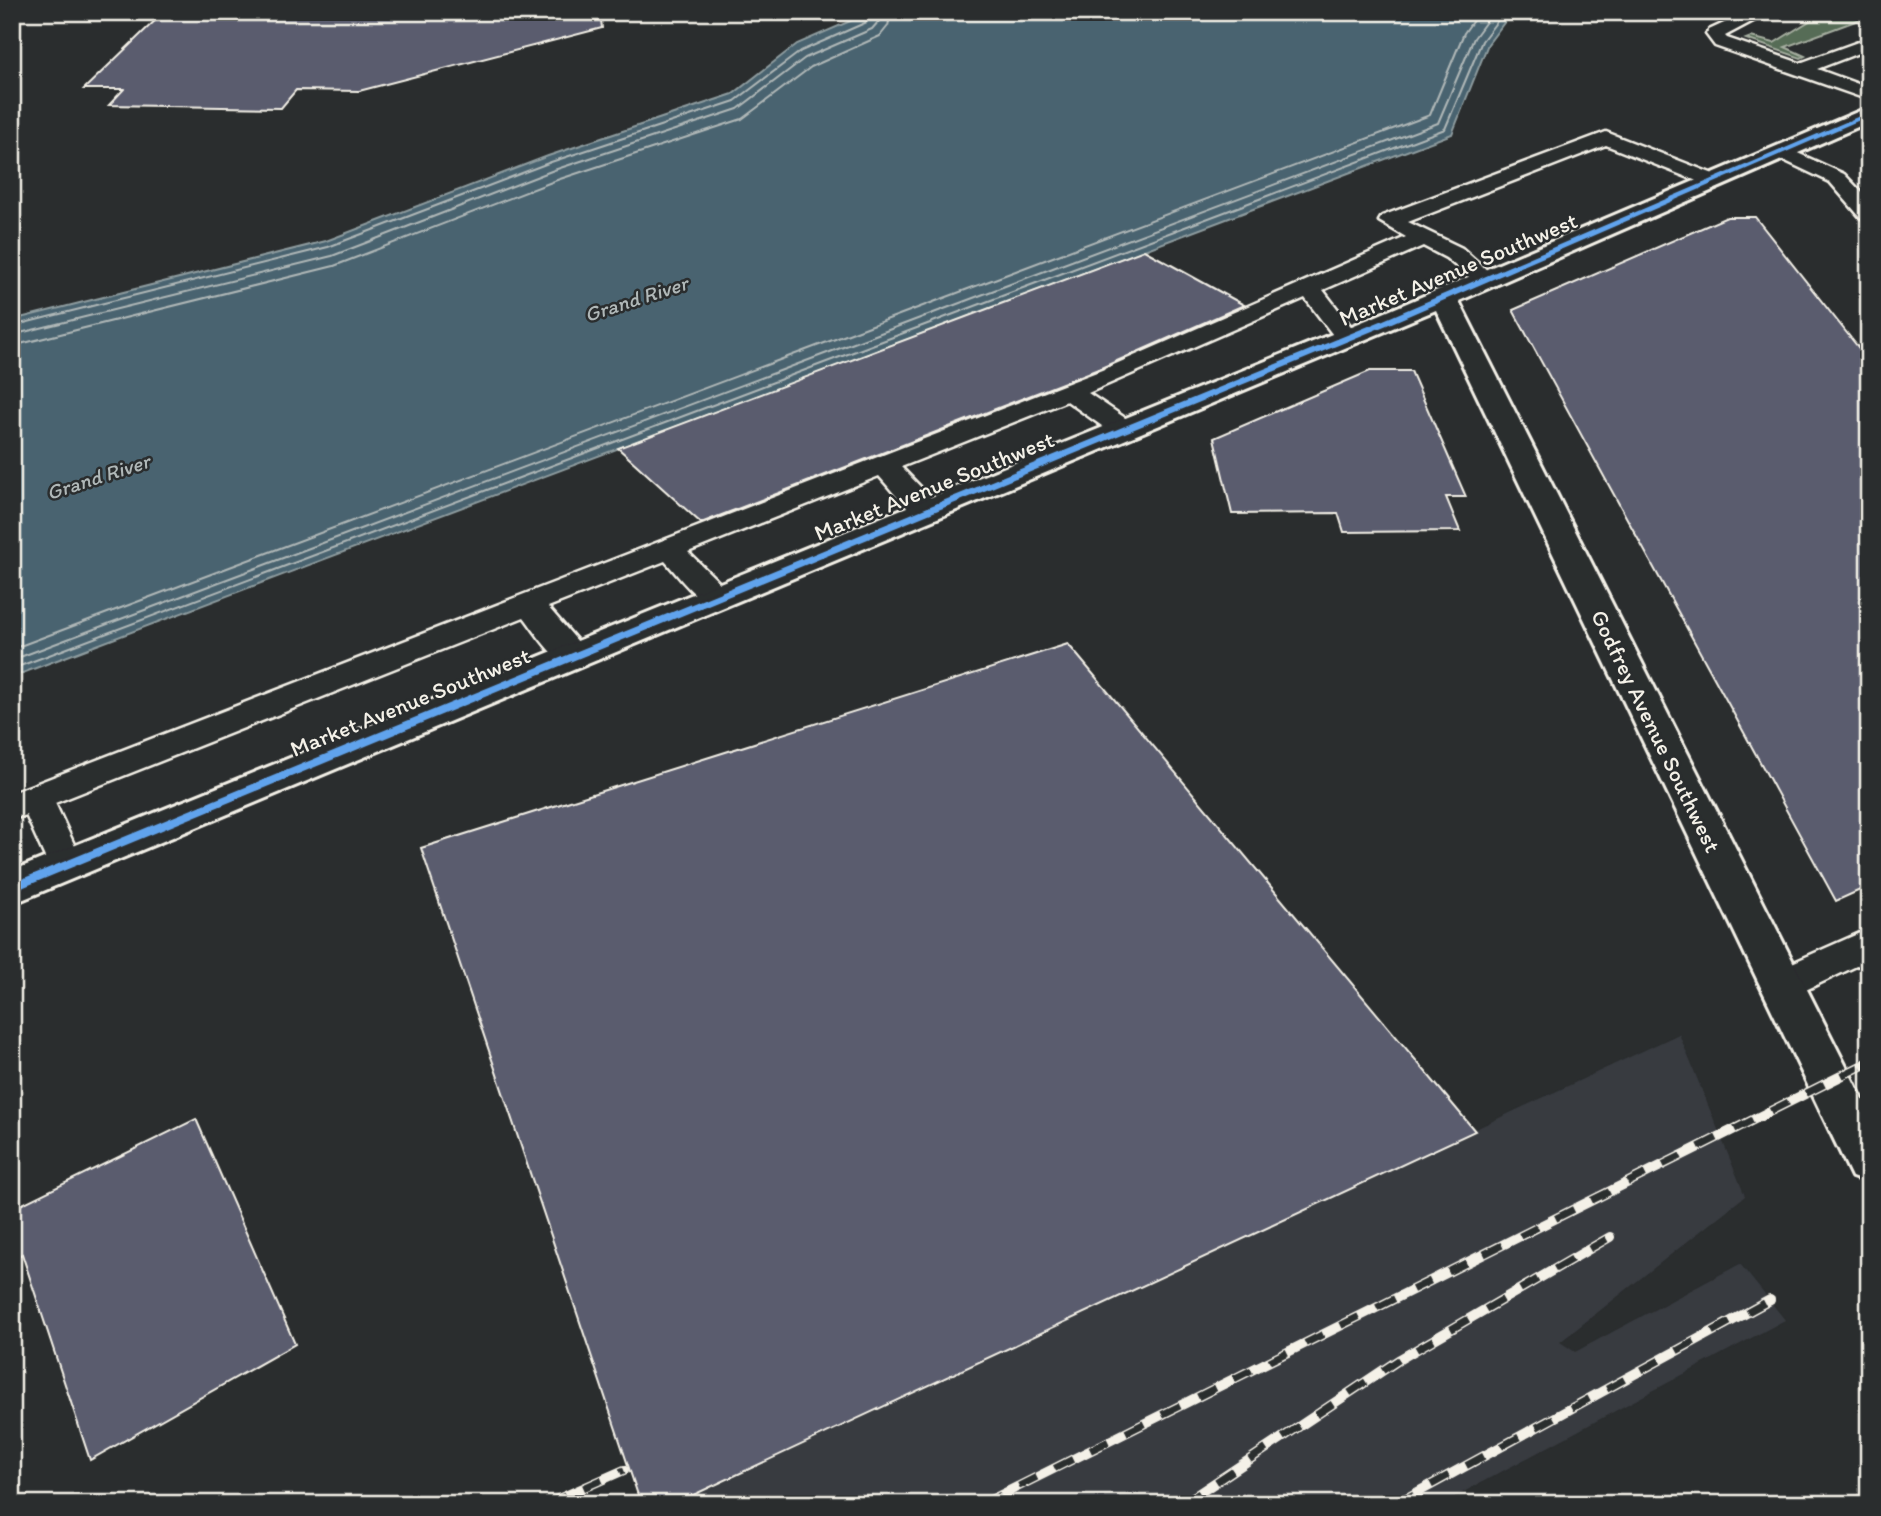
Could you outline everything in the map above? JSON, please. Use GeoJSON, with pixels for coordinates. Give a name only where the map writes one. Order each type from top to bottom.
{"type":"FeatureCollection","features":[{"type":"Feature","properties":{"kind":"main road","name":"Market Avenue Southwest"},"geometry":{"type":"LineString","coordinates":[[12,888],[1444,298],[1869,114]]}},
{"type":"Feature","properties":{"kind":"main road","name":"Godfrey Avenue Southwest"},"geometry":{"type":"LineString","coordinates":[[1444,298],[1869,1162]]}},
{"type":"Feature","properties":{"kind":"lane"},"geometry":{"type":"LineString","coordinates":[[1762,12],[1715,34],[1721,42],[1869,94]]}},
{"type":"Feature","properties":{"kind":"lane"},"geometry":{"type":"LineString","coordinates":[[1799,71],[1869,43]]}},
{"type":"Feature","properties":{"kind":"lane"},"geometry":{"type":"LineString","coordinates":[[1487,280],[1454,253],[1390,221],[1606,138],[1714,181]]}},
{"type":"Feature","properties":{"kind":"lane"},"geometry":{"type":"LineString","coordinates":[[1782,152],[1837,178],[1869,213]]}},
{"type":"Feature","properties":{"kind":"lane"},"geometry":{"type":"LineString","coordinates":[[66,866],[24,802],[1069,391],[1423,238]]}},
{"type":"Feature","properties":{"kind":"lane"},"geometry":{"type":"LineString","coordinates":[[1310,288],[1348,338]]}},
{"type":"Feature","properties":{"kind":"lane"},"geometry":{"type":"LineString","coordinates":[[1069,391],[1125,430]]}},
{"type":"Feature","properties":{"kind":"lane"},"geometry":{"type":"LineString","coordinates":[[883,464],[928,511]]}},
{"type":"Feature","properties":{"kind":"lane"},"geometry":{"type":"LineString","coordinates":[[669,549],[717,598]]}},
{"type":"Feature","properties":{"kind":"lane"},"geometry":{"type":"LineString","coordinates":[[529,604],[574,657]]}},
{"type":"Feature","properties":{"kind":"lane"},"geometry":{"type":"LineString","coordinates":[[1780,985],[1869,943]]}},
{"type":"Feature","properties":{"kind":"shaded area"},"geometry":{"type":"Polygon","coordinates":[[[1679,1034],[1745,1196],[1560,1342],[1575,1352],[1740,1264],[1785,1320],[1441,1504],[674,1504],[1679,1034]]]}},
{"type":"Feature","properties":{"kind":"green space"},"geometry":{"type":"Polygon","coordinates":[[[1824,12],[1869,12],[1869,16],[1785,47],[1805,56],[1801,58],[1746,39],[1751,37],[1774,43],[1824,12]]]}},
{"type":"Feature","properties":{"kind":"water","name":"Grand River"},"geometry":{"type":"Polygon","coordinates":[[[871,12],[1512,12],[1488,44],[1452,134],[12,677],[12,320],[326,241],[548,156],[733,94],[797,44],[871,12]]]}},
{"type":"Feature","properties":{"kind":"building"},"geometry":{"type":"Polygon","coordinates":[[[164,12],[600,12],[602,28],[359,91],[296,90],[281,108],[109,105],[124,89],[84,89],[164,12]]]}},
{"type":"Feature","properties":{"kind":"building"},"geometry":{"type":"Polygon","coordinates":[[[1727,217],[1755,217],[1869,361],[1869,886],[1836,901],[1513,310],[1727,217]]]}},
{"type":"Feature","properties":{"kind":"building"},"geometry":{"type":"Polygon","coordinates":[[[1144,250],[1244,305],[1101,368],[701,523],[618,448],[1144,250]]]}},
{"type":"Feature","properties":{"kind":"building"},"geometry":{"type":"Polygon","coordinates":[[[1370,371],[1411,371],[1466,497],[1446,497],[1460,531],[1344,532],[1338,513],[1232,514],[1214,438],[1370,371]]]}},
{"type":"Feature","properties":{"kind":"building"},"geometry":{"type":"Polygon","coordinates":[[[1068,644],[1475,1131],[674,1504],[641,1504],[421,848],[1068,644]]]}},
{"type":"Feature","properties":{"kind":"building"},"geometry":{"type":"Polygon","coordinates":[[[196,1119],[295,1344],[90,1460],[22,1254],[12,1259],[12,1209],[196,1119]]]}},
{"type":"Feature","properties":{"kind":"railway"},"geometry":{"type":"LineString","coordinates":[[983,1504],[1869,1062]]}},
{"type":"Feature","properties":{"kind":"railway"},"geometry":{"type":"LineString","coordinates":[[1183,1504],[1400,1359],[1610,1237]]}},
{"type":"Feature","properties":{"kind":"railway"},"geometry":{"type":"LineString","coordinates":[[1396,1504],[1770,1300]]}},
{"type":"Feature","properties":{"kind":"railway"},"geometry":{"type":"LineString","coordinates":[[547,1504],[624,1470]]}},
{"type":"Feature","properties":{"kind":"cycle path"},"geometry":{"type":"LineString","coordinates":[[12,888],[1384,323],[1869,114]]}}]}
